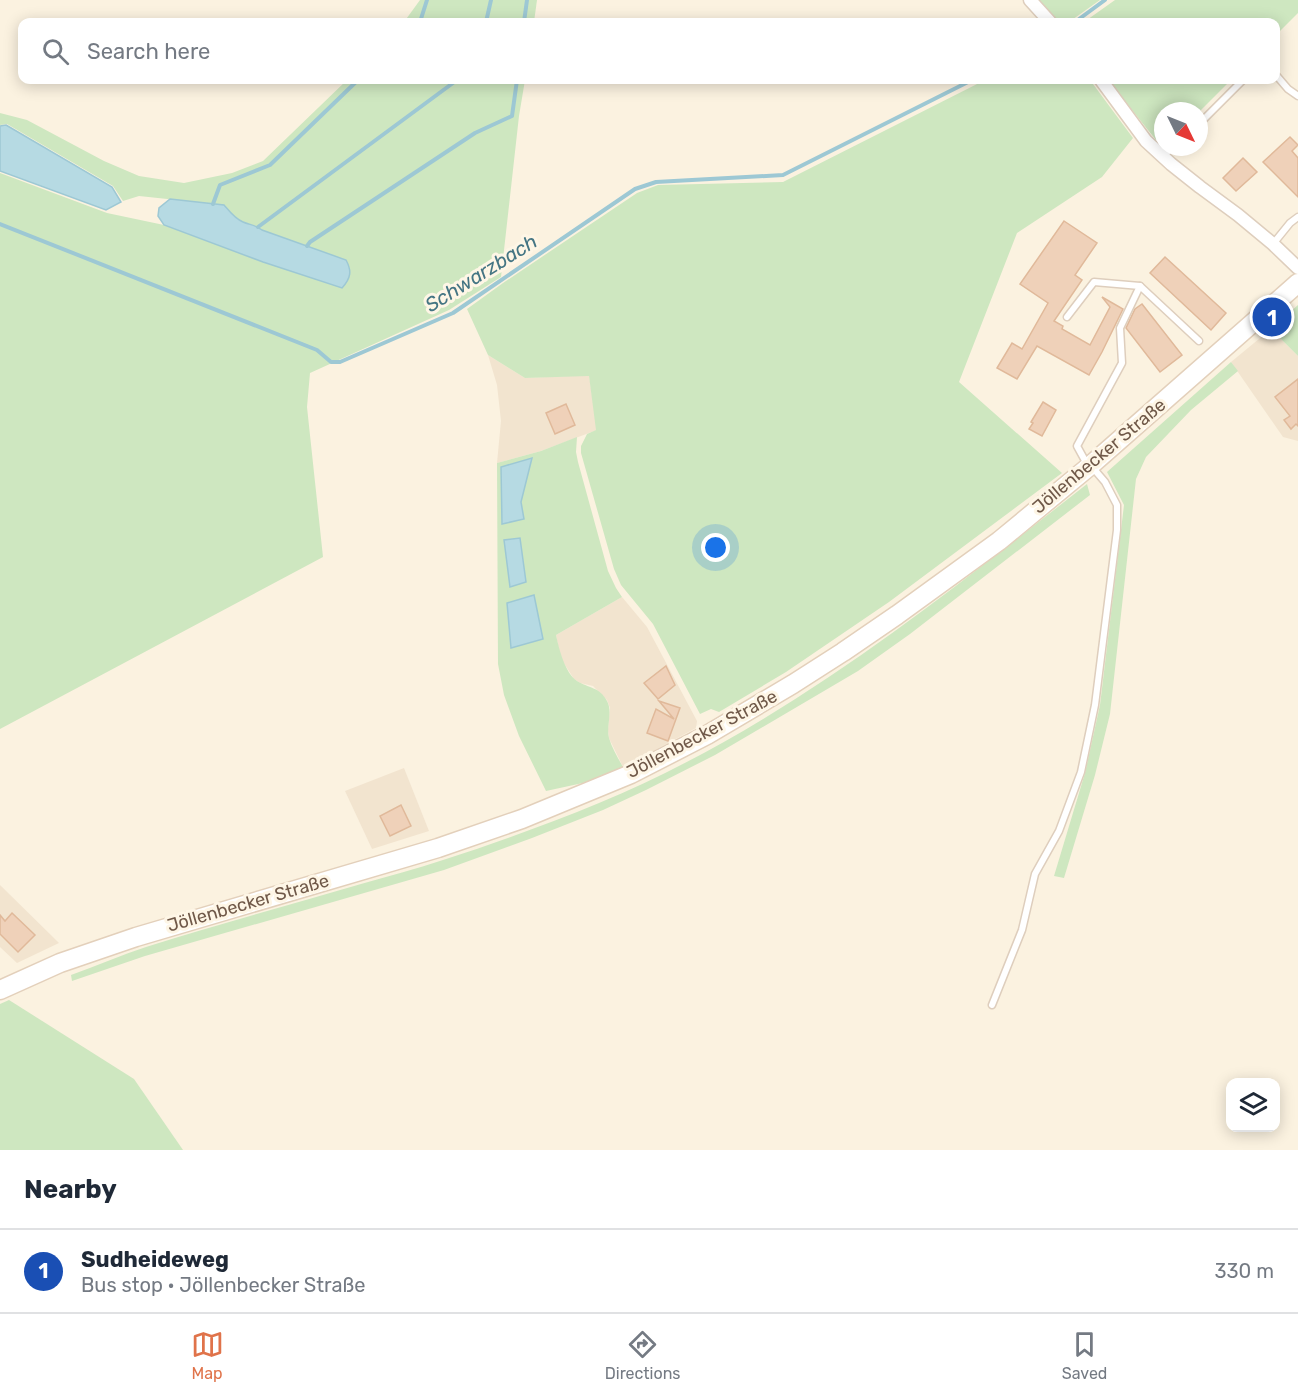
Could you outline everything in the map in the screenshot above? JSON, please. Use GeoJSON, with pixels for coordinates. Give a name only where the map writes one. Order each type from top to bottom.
{"type":"FeatureCollection","features":[{"type":"Feature","properties":{"kind":"street"},"geometry":{"type":"LineString","coordinates":[[1030,0],[1046,18]]}},
{"type":"Feature","properties":{"kind":"street"},"geometry":{"type":"LineString","coordinates":[[1104,84],[1146,141],[1154,148]]}},
{"type":"Feature","properties":{"kind":"street"},"geometry":{"type":"LineString","coordinates":[[1163,156],[1200,187],[1238,214],[1298,268]]}},
{"type":"Feature","properties":{"kind":"street","name":"Jöllenbecker Straße"},"geometry":{"type":"LineString","coordinates":[[0,990],[60,963],[136,937],[438,848],[522,819],[631,774],[706,735],[750,711],[843,652],[999,541],[1090,466],[1298,283]]}},
{"type":"Feature","properties":{"kind":"lane"},"geometry":{"type":"LineString","coordinates":[[1280,80],[1298,96]]}},
{"type":"Feature","properties":{"kind":"lane"},"geometry":{"type":"LineString","coordinates":[[1208,115],[1239,84]]}},
{"type":"Feature","properties":{"kind":"lane"},"geometry":{"type":"LineString","coordinates":[[1273,244],[1290,222],[1298,217]]}},
{"type":"Feature","properties":{"kind":"lane"},"geometry":{"type":"LineString","coordinates":[[1068,317],[1095,282],[1140,286],[1199,341]]}},
{"type":"Feature","properties":{"kind":"lane"},"geometry":{"type":"LineString","coordinates":[[992,1005],[1022,930],[1035,874],[1059,831],[1081,772],[1095,705],[1117,522],[1117,505],[1105,482],[1090,466],[1077,446],[1122,363],[1120,328],[1140,286]]}},
{"type":"Feature","properties":{"kind":"shaded area"},"geometry":{"type":"Polygon","coordinates":[[[1271,329],[1298,356],[1298,441],[1283,437],[1231,362],[1271,329]]]}},
{"type":"Feature","properties":{"kind":"shaded area"},"geometry":{"type":"Polygon","coordinates":[[[488,355],[525,378],[589,375],[597,430],[541,451],[497,463],[501,421],[497,385],[488,355]]]}},
{"type":"Feature","properties":{"kind":"shaded area"},"geometry":{"type":"Polygon","coordinates":[[[622,597],[647,627],[697,721],[696,728],[623,767],[609,738],[610,708],[607,700],[593,686],[574,679],[560,657],[556,635],[622,597]]]}},
{"type":"Feature","properties":{"kind":"shaded area"},"geometry":{"type":"Polygon","coordinates":[[[404,768],[429,831],[372,849],[345,791],[404,768]]]}},
{"type":"Feature","properties":{"kind":"shaded area"},"geometry":{"type":"Polygon","coordinates":[[[0,885],[59,943],[17,963],[0,947],[0,885]]]}},
{"type":"Feature","properties":{"kind":"green space"},"geometry":{"type":"Polygon","coordinates":[[[420,0],[537,0],[535,18],[407,18],[420,0]]]}},
{"type":"Feature","properties":{"kind":"green space"},"geometry":{"type":"Polygon","coordinates":[[[1038,0],[1100,0],[1075,18],[1054,18],[1038,0]]]}},
{"type":"Feature","properties":{"kind":"green space"},"geometry":{"type":"Polygon","coordinates":[[[1115,0],[1298,0],[1298,13],[1280,31],[1280,18],[1090,18],[1115,0]]]}},
{"type":"Feature","properties":{"kind":"green space"},"geometry":{"type":"Polygon","coordinates":[[[343,84],[524,84],[501,277],[449,310],[310,373],[307,407],[323,557],[0,729],[0,173],[107,213],[164,225],[263,262],[262,230],[238,219],[224,205],[139,196],[123,201],[113,186],[7,124],[0,125],[0,113],[27,120],[104,161],[139,176],[184,183],[232,173],[263,161],[343,84]]]}},
{"type":"Feature","properties":{"kind":"green space"},"geometry":{"type":"Polygon","coordinates":[[[977,84],[1093,84],[1133,138],[1102,177],[1017,233],[959,382],[1062,473],[889,602],[786,672],[719,712],[711,709],[700,714],[653,624],[621,585],[614,569],[581,453],[581,446],[587,434],[596,430],[589,376],[525,378],[488,355],[467,309],[637,193],[658,185],[783,182],[977,84]]]}},
{"type":"Feature","properties":{"kind":"green space"},"geometry":{"type":"Polygon","coordinates":[[[1111,84],[1227,84],[1208,103],[1154,102],[1154,138],[1111,84]]]}},
{"type":"Feature","properties":{"kind":"green space"},"geometry":{"type":"Polygon","coordinates":[[[1298,305],[1298,356],[1271,329],[1298,305]]]}},
{"type":"Feature","properties":{"kind":"green space"},"geometry":{"type":"Polygon","coordinates":[[[1231,362],[1238,371],[1191,410],[1146,457],[1136,479],[1110,714],[1095,775],[1064,878],[1054,876],[1085,773],[1100,705],[1124,505],[1107,472],[1231,362]]]}},
{"type":"Feature","properties":{"kind":"green space"},"geometry":{"type":"Polygon","coordinates":[[[577,437],[578,462],[608,571],[622,597],[556,635],[569,672],[577,681],[597,690],[607,701],[609,738],[623,767],[592,781],[546,791],[519,736],[504,695],[498,664],[497,463],[541,451],[577,437]]]}},
{"type":"Feature","properties":{"kind":"green space"},"geometry":{"type":"Polygon","coordinates":[[[1087,484],[1090,495],[910,634],[858,671],[715,755],[646,790],[603,810],[444,870],[145,956],[72,981],[71,975],[127,953],[423,866],[502,840],[599,803],[666,773],[793,701],[854,660],[972,574],[1087,484]]]}},
{"type":"Feature","properties":{"kind":"green space"},"geometry":{"type":"Polygon","coordinates":[[[9,1000],[134,1079],[183,1150],[0,1150],[0,1004],[9,1000]]]}},
{"type":"Feature","properties":{"kind":"water"},"geometry":{"type":"Polygon","coordinates":[[[6,125],[112,187],[121,202],[106,210],[0,171],[0,126],[6,125]]]}},
{"type":"Feature","properties":{"kind":"water"},"geometry":{"type":"Polygon","coordinates":[[[170,199],[224,205],[243,222],[346,260],[350,271],[349,278],[342,288],[263,262],[164,225],[158,216],[159,208],[170,199]]]}},
{"type":"Feature","properties":{"kind":"water"},"geometry":{"type":"Polygon","coordinates":[[[532,458],[521,502],[524,519],[502,524],[501,467],[532,458]]]}},
{"type":"Feature","properties":{"kind":"water"},"geometry":{"type":"Polygon","coordinates":[[[520,538],[526,582],[510,587],[504,540],[520,538]]]}},
{"type":"Feature","properties":{"kind":"water"},"geometry":{"type":"Polygon","coordinates":[[[534,595],[543,639],[511,648],[507,603],[534,595]]]}},
{"type":"Feature","properties":{"kind":"building"},"geometry":{"type":"Polygon","coordinates":[[[1290,137],[1298,145],[1292,151],[1298,158],[1298,197],[1263,162],[1290,137]]]}},
{"type":"Feature","properties":{"kind":"building"},"geometry":{"type":"Polygon","coordinates":[[[1243,158],[1257,172],[1236,191],[1223,178],[1243,158]]]}},
{"type":"Feature","properties":{"kind":"building"},"geometry":{"type":"Polygon","coordinates":[[[1064,221],[1097,243],[1075,275],[1082,280],[1054,321],[1063,326],[1062,329],[1090,345],[1110,307],[1102,297],[1123,309],[1089,375],[1037,346],[1017,379],[997,368],[1012,343],[1022,349],[1048,303],[1020,284],[1064,221]]]}},
{"type":"Feature","properties":{"kind":"building"},"geometry":{"type":"Polygon","coordinates":[[[1165,257],[1226,313],[1211,330],[1150,273],[1165,257]]]}},
{"type":"Feature","properties":{"kind":"building"},"geometry":{"type":"Polygon","coordinates":[[[1142,304],[1182,355],[1160,372],[1126,328],[1135,309],[1142,304]]]}},
{"type":"Feature","properties":{"kind":"building"},"geometry":{"type":"Polygon","coordinates":[[[1298,379],[1298,426],[1296,424],[1291,429],[1284,420],[1290,416],[1275,397],[1298,379]]]}},
{"type":"Feature","properties":{"kind":"building"},"geometry":{"type":"Polygon","coordinates":[[[1043,402],[1056,410],[1042,436],[1029,429],[1043,402]]]}},
{"type":"Feature","properties":{"kind":"building"},"geometry":{"type":"Polygon","coordinates":[[[566,404],[575,425],[555,434],[546,413],[566,404]]]}},
{"type":"Feature","properties":{"kind":"building"},"geometry":{"type":"Polygon","coordinates":[[[666,666],[675,685],[658,699],[644,683],[666,666]]]}},
{"type":"Feature","properties":{"kind":"building"},"geometry":{"type":"Polygon","coordinates":[[[659,701],[680,708],[668,741],[647,733],[656,709],[674,719],[659,701]]]}},
{"type":"Feature","properties":{"kind":"building"},"geometry":{"type":"Polygon","coordinates":[[[401,805],[411,826],[390,836],[380,816],[401,805]]]}},
{"type":"Feature","properties":{"kind":"building"},"geometry":{"type":"Polygon","coordinates":[[[12,913],[35,935],[18,952],[0,934],[0,915],[5,921],[12,913]]]}},
{"type":"Feature","properties":{"kind":"waterway"},"geometry":{"type":"LineString","coordinates":[[421,18],[427,0]]}},
{"type":"Feature","properties":{"kind":"waterway"},"geometry":{"type":"LineString","coordinates":[[487,18],[491,0]]}},
{"type":"Feature","properties":{"kind":"waterway"},"geometry":{"type":"LineString","coordinates":[[525,18],[527,0]]}},
{"type":"Feature","properties":{"kind":"waterway","name":"Schwarzbach"},"geometry":{"type":"LineString","coordinates":[[1080,18],[1105,0]]}},
{"type":"Feature","properties":{"kind":"waterway"},"geometry":{"type":"LineString","coordinates":[[213,204],[220,185],[270,165],[354,84]]}},
{"type":"Feature","properties":{"kind":"waterway"},"geometry":{"type":"LineString","coordinates":[[258,227],[452,84]]}},
{"type":"Feature","properties":{"kind":"waterway"},"geometry":{"type":"LineString","coordinates":[[307,246],[475,133],[512,116],[516,84]]}},
{"type":"Feature","properties":{"kind":"waterway","name":"Schwarzbach"},"geometry":{"type":"LineString","coordinates":[[0,224],[317,350],[331,362],[340,362],[453,313],[635,189],[656,182],[783,175],[964,84]]}},
{"type":"Feature","properties":{"kind":"place","name":"Sudheideweg"},"geometry":{"type":"Point","coordinates":[1272,317]}}]}
